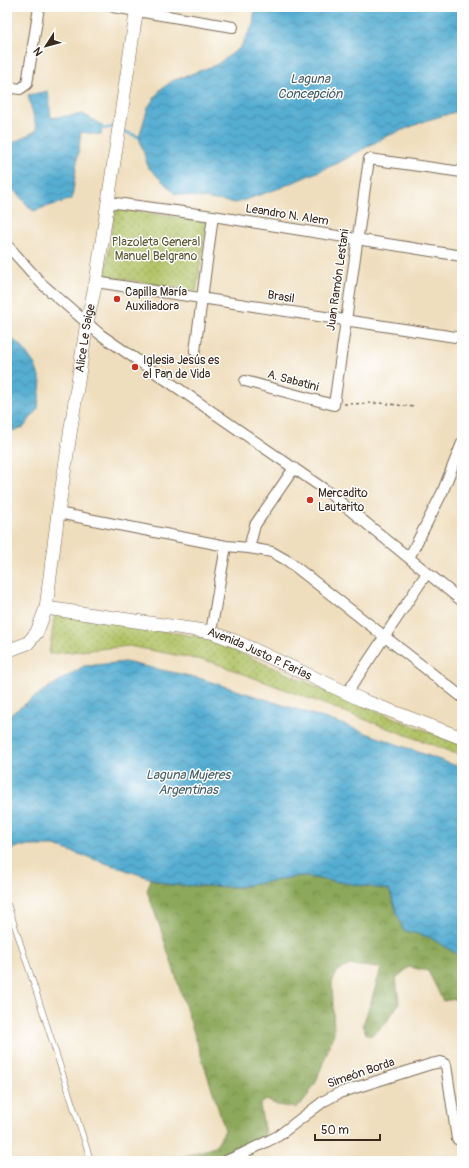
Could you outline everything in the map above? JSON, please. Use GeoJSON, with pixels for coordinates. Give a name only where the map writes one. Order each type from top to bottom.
{"type":"FeatureCollection","features":[{"type":"Feature","properties":{"kind":"street"},"geometry":{"type":"LineString","coordinates":[[7,87],[20,89],[26,84],[39,7]]}},
{"type":"Feature","properties":{"kind":"street"},"geometry":{"type":"LineString","coordinates":[[113,7],[137,9],[233,27]]}},
{"type":"Feature","properties":{"kind":"street","name":"Alice Le Saige"},"geometry":{"type":"LineString","coordinates":[[7,651],[28,643],[37,632],[46,608],[58,514],[87,322],[96,282],[137,9]]}},
{"type":"Feature","properties":{"kind":"street","name":"Juan Ramón Lestani"},"geometry":{"type":"LineString","coordinates":[[334,405],[345,320],[370,159],[462,172]]}},
{"type":"Feature","properties":{"kind":"street","name":"Leandro N. Alem"},"geometry":{"type":"LineString","coordinates":[[108,202],[213,216],[462,256]]}},
{"type":"Feature","properties":{"kind":"street"},"geometry":{"type":"LineString","coordinates":[[196,351],[213,216]]}},
{"type":"Feature","properties":{"kind":"street"},"geometry":{"type":"LineString","coordinates":[[7,245],[42,284],[101,335],[324,489],[462,601]]}},
{"type":"Feature","properties":{"kind":"street","name":"Brasil"},"geometry":{"type":"LineString","coordinates":[[96,282],[462,338]]}},
{"type":"Feature","properties":{"kind":"street","name":"A. Sabatini"},"geometry":{"type":"LineString","coordinates":[[245,382],[334,405]]}},
{"type":"Feature","properties":{"kind":"street"},"geometry":{"type":"LineString","coordinates":[[409,558],[442,493],[462,443]]}},
{"type":"Feature","properties":{"kind":"street"},"geometry":{"type":"LineString","coordinates":[[249,548],[255,525],[294,468]]}},
{"type":"Feature","properties":{"kind":"street"},"geometry":{"type":"LineString","coordinates":[[58,514],[226,546],[272,552],[288,561],[462,696]]}},
{"type":"Feature","properties":{"kind":"street"},"geometry":{"type":"LineString","coordinates":[[211,632],[226,546]]}},
{"type":"Feature","properties":{"kind":"street"},"geometry":{"type":"LineString","coordinates":[[347,693],[386,637],[426,572]]}},
{"type":"Feature","properties":{"kind":"street","name":"Avenida Justo P. Farías"},"geometry":{"type":"LineString","coordinates":[[46,608],[211,632],[235,641],[347,693],[462,738]]}},
{"type":"Feature","properties":{"kind":"street","name":"Simeón Borda"},"geometry":{"type":"LineString","coordinates":[[226,1161],[278,1136],[324,1101],[339,1093],[441,1062],[446,1065],[457,1139]]}},
{"type":"Feature","properties":{"kind":"lane"},"geometry":{"type":"LineString","coordinates":[[8,905],[91,1161]]}},
{"type":"Feature","properties":{"kind":"path"},"geometry":{"type":"LineString","coordinates":[[334,405],[380,403],[415,407]]}},
{"type":"Feature","properties":{"kind":"green space","name":"Plazoleta General Manuel Belgrano"},"geometry":{"type":"Polygon","coordinates":[[[115,208],[207,222],[196,291],[105,276],[115,208]]]}},
{"type":"Feature","properties":{"kind":"green space"},"geometry":{"type":"Polygon","coordinates":[[[55,613],[206,638],[331,693],[462,745],[462,756],[212,662],[129,646],[49,654],[55,613]]]}},
{"type":"Feature","properties":{"kind":"green space"},"geometry":{"type":"Polygon","coordinates":[[[300,876],[390,890],[403,930],[429,937],[462,957],[462,998],[443,1001],[428,971],[409,967],[396,978],[399,1003],[385,1024],[371,1036],[366,1034],[363,1024],[381,968],[350,965],[338,971],[332,982],[334,1033],[316,1082],[305,1100],[296,1108],[277,1105],[266,1100],[260,1105],[265,1135],[233,1148],[213,1161],[168,1161],[215,1147],[225,1130],[147,891],[151,879],[170,885],[239,887],[300,876]]]}},
{"type":"Feature","properties":{"kind":"water","name":"Laguna Concepción"},"geometry":{"type":"Polygon","coordinates":[[[255,7],[462,7],[462,110],[428,120],[385,137],[338,163],[280,188],[236,203],[175,194],[148,167],[139,137],[148,107],[161,89],[174,80],[216,65],[240,48],[253,25],[255,7]]]}},
{"type":"Feature","properties":{"kind":"water"},"geometry":{"type":"Polygon","coordinates":[[[48,91],[51,118],[83,114],[102,125],[101,135],[81,132],[72,199],[33,211],[7,183],[7,146],[37,130],[28,95],[48,91]]]}},
{"type":"Feature","properties":{"kind":"water"},"geometry":{"type":"Polygon","coordinates":[[[7,334],[23,348],[35,365],[41,382],[38,408],[24,427],[9,432],[7,432],[7,334]]]}},
{"type":"Feature","properties":{"kind":"water","name":"Laguna Mujeres Argentinas"},"geometry":{"type":"Polygon","coordinates":[[[125,662],[199,678],[339,723],[462,768],[462,957],[429,937],[403,930],[389,890],[300,876],[239,887],[170,885],[55,846],[21,846],[7,851],[7,717],[43,691],[84,666],[125,662]]]}},
{"type":"Feature","properties":{"kind":"waterway"},"geometry":{"type":"LineString","coordinates":[[102,129],[113,127]]}},
{"type":"Feature","properties":{"kind":"waterway"},"geometry":{"type":"LineString","coordinates":[[123,131],[139,137]]}},
{"type":"Feature","properties":{"kind":"place","name":"Capilla María Auxiliadora"},"geometry":{"type":"Point","coordinates":[117,299]}},
{"type":"Feature","properties":{"kind":"place","name":"Iglesia Jesús es el Pan de Vida"},"geometry":{"type":"Point","coordinates":[135,367]}},
{"type":"Feature","properties":{"kind":"place","name":"Mercadito Lautarito"},"geometry":{"type":"Point","coordinates":[310,500]}}]}
